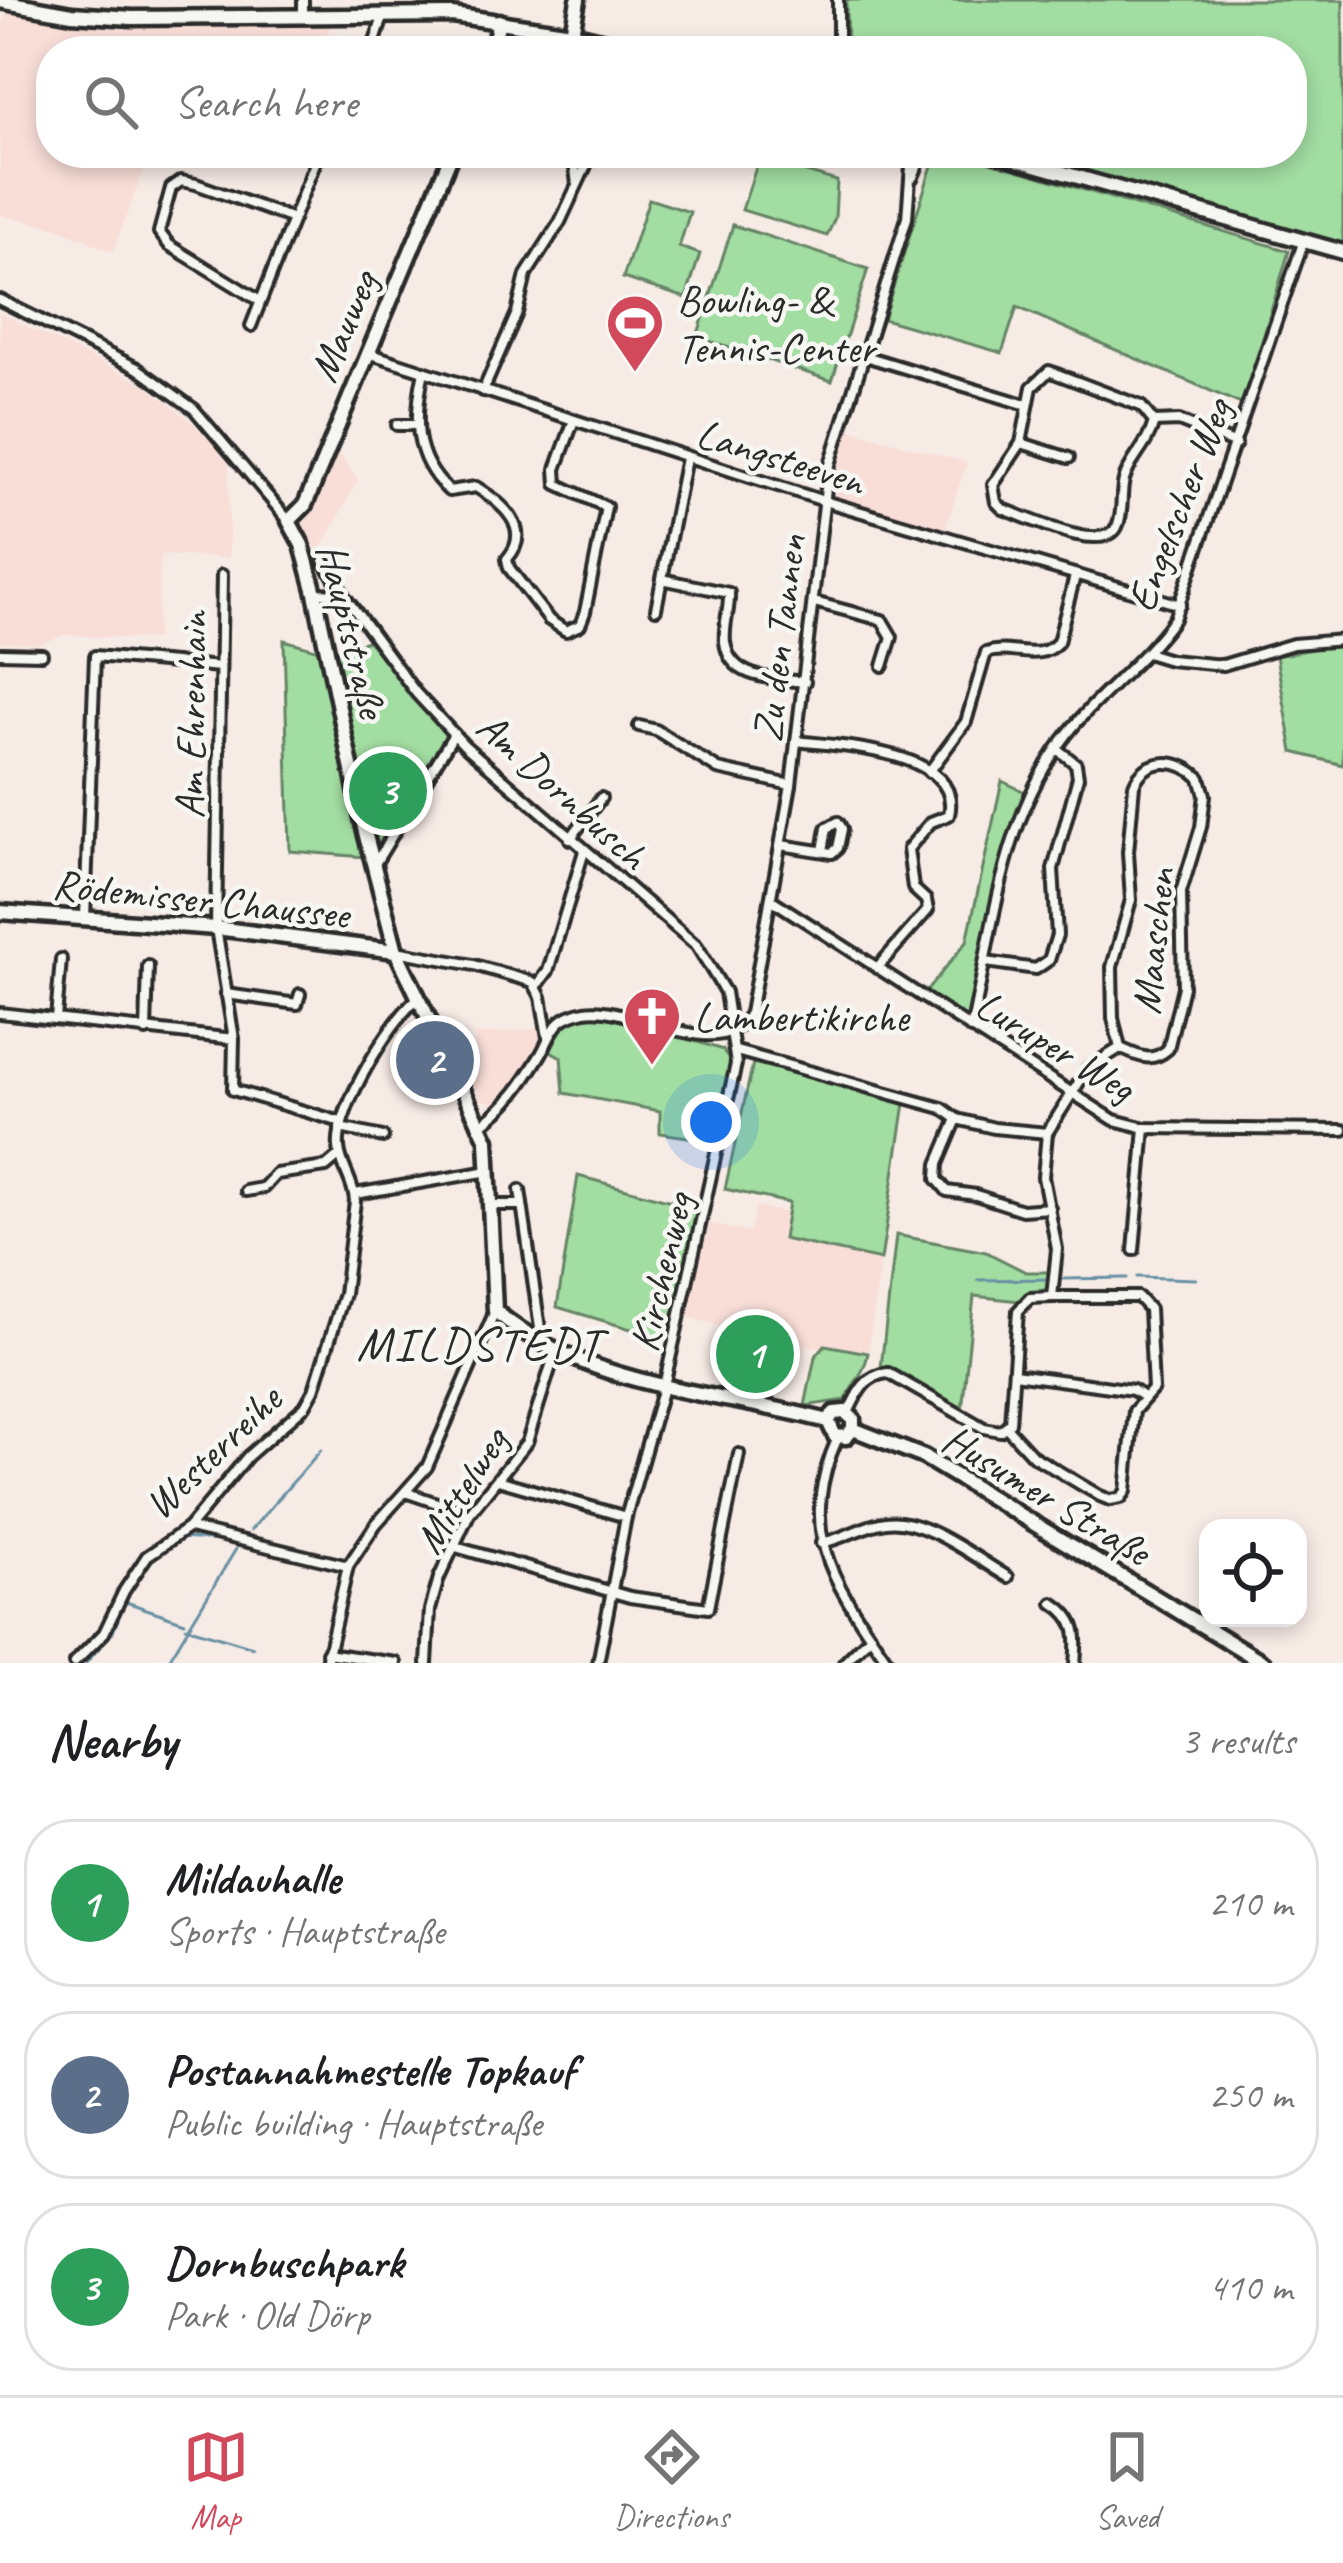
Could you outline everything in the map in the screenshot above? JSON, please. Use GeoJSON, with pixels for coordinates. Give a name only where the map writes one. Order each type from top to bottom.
{"type":"FeatureCollection","features":[{"type":"Feature","properties":{"kind":"street"},"geometry":{"type":"LineString","coordinates":[[303,0],[303,16]]}},
{"type":"Feature","properties":{"kind":"street"},"geometry":{"type":"LineString","coordinates":[[572,33],[578,0]]}},
{"type":"Feature","properties":{"kind":"street"},"geometry":{"type":"LineString","coordinates":[[838,0],[838,36]]}},
{"type":"Feature","properties":{"kind":"street"},"geometry":{"type":"LineString","coordinates":[[1,5],[133,18],[406,13],[499,21],[584,36]]}},
{"type":"Feature","properties":{"kind":"street"},"geometry":{"type":"LineString","coordinates":[[377,36],[384,13]]}},
{"type":"Feature","properties":{"kind":"street"},"geometry":{"type":"LineString","coordinates":[[496,36],[499,21]]}},
{"type":"Feature","properties":{"kind":"street"},"geometry":{"type":"LineString","coordinates":[[251,326],[313,168]]}},
{"type":"Feature","properties":{"kind":"street","name":"Mauweg"},"geometry":{"type":"LineString","coordinates":[[290,521],[305,506],[446,168]]}},
{"type":"Feature","properties":{"kind":"street"},"geometry":{"type":"LineString","coordinates":[[575,168],[577,186]]}},
{"type":"Feature","properties":{"kind":"street"},"geometry":{"type":"LineString","coordinates":[[483,391],[517,313],[526,275],[585,168]]}},
{"type":"Feature","properties":{"kind":"street","name":"Zu den Tannen"},"geometry":{"type":"LineString","coordinates":[[733,1030],[750,1013],[782,845],[833,447],[907,218],[913,168]]}},
{"type":"Feature","properties":{"kind":"street","name":"Zu den Tannen"},"geometry":{"type":"LineString","coordinates":[[913,178],[917,168]]}},
{"type":"Feature","properties":{"kind":"street"},"geometry":{"type":"LineString","coordinates":[[1045,168],[1343,252]]}},
{"type":"Feature","properties":{"kind":"street"},"geometry":{"type":"LineString","coordinates":[[260,301],[169,245],[159,232],[171,188],[181,181],[196,184],[293,219]]}},
{"type":"Feature","properties":{"kind":"street","name":"Engelscher Weg"},"geometry":{"type":"LineString","coordinates":[[971,1029],[1024,812],[1056,749],[1147,653],[1180,605],[1303,243]]}},
{"type":"Feature","properties":{"kind":"street"},"geometry":{"type":"LineString","coordinates":[[0,300],[137,368],[194,409],[290,521]]}},
{"type":"Feature","properties":{"kind":"street","name":"Langsteeven"},"geometry":{"type":"LineString","coordinates":[[367,353],[824,501],[1180,605]]}},
{"type":"Feature","properties":{"kind":"street"},"geometry":{"type":"LineString","coordinates":[[865,356],[1028,404]]}},
{"type":"Feature","properties":{"kind":"street"},"geometry":{"type":"LineString","coordinates":[[424,371],[416,425],[424,460],[453,492],[476,487],[505,505],[518,546],[507,559],[508,568],[549,620],[566,631],[580,625],[585,612],[606,507],[557,484],[556,469],[574,420]]}},
{"type":"Feature","properties":{"kind":"street"},"geometry":{"type":"LineString","coordinates":[[1049,371],[1141,406],[1154,422],[1146,447],[1125,478],[1118,524],[1107,538],[1097,540],[1003,509],[996,502],[993,485],[1021,443],[1028,404],[1040,377],[1049,371]]}},
{"type":"Feature","properties":{"kind":"street"},"geometry":{"type":"LineString","coordinates":[[1154,422],[1179,421],[1236,444]]}},
{"type":"Feature","properties":{"kind":"street"},"geometry":{"type":"LineString","coordinates":[[397,425],[416,425]]}},
{"type":"Feature","properties":{"kind":"street"},"geometry":{"type":"LineString","coordinates":[[1021,443],[1070,458]]}},
{"type":"Feature","properties":{"kind":"street"},"geometry":{"type":"LineString","coordinates":[[656,609],[686,458]]}},
{"type":"Feature","properties":{"kind":"street","name":"Hauptstraße"},"geometry":{"type":"LineString","coordinates":[[290,521],[316,592],[396,951],[482,1124],[491,1171],[496,1311]]}},
{"type":"Feature","properties":{"kind":"street","name":"Am Dornbusch"},"geometry":{"type":"LineString","coordinates":[[324,561],[416,692],[454,734],[499,779],[697,946],[725,992],[733,1030]]}},
{"type":"Feature","properties":{"kind":"street","name":"Am Ehrenhain"},"geometry":{"type":"LineString","coordinates":[[222,574],[216,928],[234,1039],[233,1090],[341,1125]]}},
{"type":"Feature","properties":{"kind":"street"},"geometry":{"type":"LineString","coordinates":[[929,772],[966,722],[986,653],[1002,649],[1045,653],[1058,642],[1075,576]]}},
{"type":"Feature","properties":{"kind":"street"},"geometry":{"type":"LineString","coordinates":[[662,579],[729,593],[725,643],[735,665],[754,676],[805,682]]}},
{"type":"Feature","properties":{"kind":"street"},"geometry":{"type":"LineString","coordinates":[[316,592],[343,594]]}},
{"type":"Feature","properties":{"kind":"street"},"geometry":{"type":"LineString","coordinates":[[814,602],[882,620],[892,637],[883,666]]}},
{"type":"Feature","properties":{"kind":"street"},"geometry":{"type":"LineString","coordinates":[[1147,653],[1223,665],[1293,644],[1343,640]]}},
{"type":"Feature","properties":{"kind":"street"},"geometry":{"type":"LineString","coordinates":[[0,653],[42,654]]}},
{"type":"Feature","properties":{"kind":"street"},"geometry":{"type":"LineString","coordinates":[[85,917],[95,656],[220,667]]}},
{"type":"Feature","properties":{"kind":"street"},"geometry":{"type":"LineString","coordinates":[[639,726],[656,730],[718,769],[791,785]]}},
{"type":"Feature","properties":{"kind":"street"},"geometry":{"type":"LineString","coordinates":[[374,865],[454,734]]}},
{"type":"Feature","properties":{"kind":"street"},"geometry":{"type":"LineString","coordinates":[[796,740],[901,756],[941,783],[952,806],[946,819],[931,822],[908,849],[913,888],[926,900],[928,910],[878,968]]}},
{"type":"Feature","properties":{"kind":"street"},"geometry":{"type":"LineString","coordinates":[[986,962],[1036,969],[1054,952],[1058,918],[1053,868],[1078,777],[1076,764],[1056,749]]}},
{"type":"Feature","properties":{"kind":"street","name":"Maaschen"},"geometry":{"type":"LineString","coordinates":[[1152,764],[1176,764],[1200,778],[1205,795],[1201,827],[1181,892],[1183,988],[1168,1049],[1154,1059],[1120,1048],[1113,1018],[1112,967],[1131,900],[1127,853],[1134,784],[1152,764]]}},
{"type":"Feature","properties":{"kind":"street"},"geometry":{"type":"LineString","coordinates":[[570,839],[601,798]]}},
{"type":"Feature","properties":{"kind":"street"},"geometry":{"type":"LineString","coordinates":[[782,845],[823,851]]}},
{"type":"Feature","properties":{"kind":"street"},"geometry":{"type":"LineString","coordinates":[[537,986],[548,971],[584,851]]}},
{"type":"Feature","properties":{"kind":"street","name":"Luruper Weg"},"geometry":{"type":"LineString","coordinates":[[772,900],[1114,1120],[1145,1128],[1343,1130]]}},
{"type":"Feature","properties":{"kind":"street","name":"Rödemisser Chaussee"},"geometry":{"type":"LineString","coordinates":[[0,912],[216,928],[396,951]]}},
{"type":"Feature","properties":{"kind":"street"},"geometry":{"type":"LineString","coordinates":[[396,951],[474,965],[537,986]]}},
{"type":"Feature","properties":{"kind":"street"},"geometry":{"type":"LineString","coordinates":[[56,1019],[61,959]]}},
{"type":"Feature","properties":{"kind":"street"},"geometry":{"type":"LineString","coordinates":[[146,1031],[148,966]]}},
{"type":"Feature","properties":{"kind":"street"},"geometry":{"type":"LineString","coordinates":[[537,986],[549,1039]]}},
{"type":"Feature","properties":{"kind":"street"},"geometry":{"type":"LineString","coordinates":[[226,994],[297,1004],[300,994]]}},
{"type":"Feature","properties":{"kind":"street","name":"Westerreihe"},"geometry":{"type":"LineString","coordinates":[[74,1663],[104,1633],[147,1556],[188,1528],[248,1456],[305,1406],[314,1390],[344,1294],[355,1194],[340,1155],[341,1125],[387,1037],[418,998]]}},
{"type":"Feature","properties":{"kind":"street"},"geometry":{"type":"LineString","coordinates":[[482,1124],[512,1097],[565,1017],[601,1010],[698,1036],[733,1030]]}},
{"type":"Feature","properties":{"kind":"street"},"geometry":{"type":"LineString","coordinates":[[0,1013],[234,1039]]}},
{"type":"Feature","properties":{"kind":"street","name":"Kirchenweg"},"geometry":{"type":"LineString","coordinates":[[598,1663],[626,1517],[704,1218],[736,1052],[733,1030]]}},
{"type":"Feature","properties":{"kind":"street","name":"Maaschen"},"geometry":{"type":"LineString","coordinates":[[1047,1133],[1088,1068],[1120,1048]]}},
{"type":"Feature","properties":{"kind":"street"},"geometry":{"type":"LineString","coordinates":[[736,1052],[942,1108],[957,1119],[1047,1133],[1043,1177],[1057,1249],[1052,1297]]}},
{"type":"Feature","properties":{"kind":"street"},"geometry":{"type":"LineString","coordinates":[[957,1119],[938,1164],[941,1187],[1022,1210],[1050,1208]]}},
{"type":"Feature","properties":{"kind":"street"},"geometry":{"type":"LineString","coordinates":[[341,1125],[383,1137]]}},
{"type":"Feature","properties":{"kind":"street"},"geometry":{"type":"LineString","coordinates":[[1134,1250],[1145,1128]]}},
{"type":"Feature","properties":{"kind":"street"},"geometry":{"type":"LineString","coordinates":[[246,1191],[263,1188],[276,1174],[326,1167],[340,1155]]}},
{"type":"Feature","properties":{"kind":"street"},"geometry":{"type":"LineString","coordinates":[[355,1194],[491,1171]]}},
{"type":"Feature","properties":{"kind":"street"},"geometry":{"type":"LineString","coordinates":[[520,1190],[542,1342]]}},
{"type":"Feature","properties":{"kind":"street"},"geometry":{"type":"LineString","coordinates":[[491,1204],[522,1204]]}},
{"type":"Feature","properties":{"kind":"street"},"geometry":{"type":"LineString","coordinates":[[848,1413],[869,1378],[888,1373],[984,1428],[1007,1428],[1043,1464],[1100,1496],[1121,1498],[1129,1485],[1134,1411],[1153,1389],[1149,1310],[1144,1301],[1130,1297],[1030,1298],[1018,1311],[1014,1403],[1007,1428]]}},
{"type":"Feature","properties":{"kind":"street"},"geometry":{"type":"LineString","coordinates":[[396,1663],[326,1658],[348,1566],[376,1524],[407,1493],[440,1441],[496,1311],[556,1351],[602,1372],[828,1421]]}},
{"type":"Feature","properties":{"kind":"street","name":"Mittelweg"},"geometry":{"type":"LineString","coordinates":[[427,1663],[430,1610],[452,1546],[469,1514],[527,1442],[556,1351]]}},
{"type":"Feature","properties":{"kind":"street"},"geometry":{"type":"LineString","coordinates":[[1014,1374],[1133,1390],[1145,1398]]}},
{"type":"Feature","properties":{"kind":"street"},"geometry":{"type":"LineString","coordinates":[[834,1413],[848,1413],[853,1429],[845,1437],[830,1432],[828,1421],[834,1413]]}},
{"type":"Feature","properties":{"kind":"street","name":"Husumer Straße"},"geometry":{"type":"LineString","coordinates":[[853,1429],[924,1457],[1264,1663]]}},
{"type":"Feature","properties":{"kind":"street"},"geometry":{"type":"LineString","coordinates":[[838,1437],[819,1497],[821,1543],[838,1589],[889,1663]]}},
{"type":"Feature","properties":{"kind":"street"},"geometry":{"type":"LineString","coordinates":[[452,1546],[609,1592],[708,1608],[739,1454]]}},
{"type":"Feature","properties":{"kind":"street"},"geometry":{"type":"LineString","coordinates":[[498,1480],[626,1517]]}},
{"type":"Feature","properties":{"kind":"street"},"geometry":{"type":"LineString","coordinates":[[407,1493],[469,1514]]}},
{"type":"Feature","properties":{"kind":"street"},"geometry":{"type":"LineString","coordinates":[[821,1543],[887,1521],[906,1522],[1008,1577]]}},
{"type":"Feature","properties":{"kind":"street"},"geometry":{"type":"LineString","coordinates":[[188,1528],[348,1566]]}},
{"type":"Feature","properties":{"kind":"street"},"geometry":{"type":"LineString","coordinates":[[1053,1603],[1069,1612],[1077,1626],[1075,1663]]}},
{"type":"Feature","properties":{"kind":"street"},"geometry":{"type":"LineString","coordinates":[[844,1663],[871,1636]]}},
{"type":"Feature","properties":{"kind":"shaded area"},"geometry":{"type":"Polygon","coordinates":[[[9,9],[134,26],[331,24],[327,36],[36,36],[36,168],[144,168],[113,252],[57,228],[0,215],[0,30],[9,9]]]}},
{"type":"Feature","properties":{"kind":"shaded area"},"geometry":{"type":"Polygon","coordinates":[[[0,313],[144,384],[189,419],[229,460],[229,558],[161,555],[156,640],[64,635],[39,644],[0,642],[0,313]]]}},
{"type":"Feature","properties":{"kind":"shaded area"},"geometry":{"type":"Polygon","coordinates":[[[845,428],[967,463],[944,531],[834,499],[845,428]]]}},
{"type":"Feature","properties":{"kind":"shaded area"},"geometry":{"type":"Polygon","coordinates":[[[330,441],[358,480],[319,553],[296,517],[330,441]]]}},
{"type":"Feature","properties":{"kind":"shaded area"},"geometry":{"type":"Polygon","coordinates":[[[541,1028],[541,1038],[516,1087],[500,1103],[478,1100],[479,1089],[454,1057],[475,1045],[475,1035],[541,1028]]]}},
{"type":"Feature","properties":{"kind":"shaded area"},"geometry":{"type":"Polygon","coordinates":[[[756,1207],[788,1213],[784,1239],[881,1260],[868,1353],[788,1343],[685,1317],[708,1223],[749,1233],[756,1207]]]}},
{"type":"Feature","properties":{"kind":"green space"},"geometry":{"type":"Polygon","coordinates":[[[846,0],[1343,0],[1343,245],[1072,168],[1307,168],[1307,36],[847,36],[846,0]]]}},
{"type":"Feature","properties":{"kind":"green space"},"geometry":{"type":"Polygon","coordinates":[[[756,168],[793,168],[837,181],[835,218],[827,236],[742,210],[756,168]]]}},
{"type":"Feature","properties":{"kind":"green space"},"geometry":{"type":"Polygon","coordinates":[[[931,168],[1010,168],[1289,251],[1243,405],[1017,307],[1002,353],[883,319],[931,168]]]}},
{"type":"Feature","properties":{"kind":"green space"},"geometry":{"type":"Polygon","coordinates":[[[649,199],[690,212],[679,247],[700,254],[686,298],[623,278],[649,199]]]}},
{"type":"Feature","properties":{"kind":"green space"},"geometry":{"type":"Polygon","coordinates":[[[733,225],[868,269],[832,381],[697,337],[733,225]]]}},
{"type":"Feature","properties":{"kind":"green space"},"geometry":{"type":"Polygon","coordinates":[[[284,640],[319,650],[366,857],[290,851],[284,640]]]}},
{"type":"Feature","properties":{"kind":"green space"},"geometry":{"type":"Polygon","coordinates":[[[368,641],[447,734],[377,848],[330,652],[368,641]]]}},
{"type":"Feature","properties":{"kind":"green space"},"geometry":{"type":"Polygon","coordinates":[[[1343,643],[1343,765],[1293,752],[1276,656],[1343,643]]]}},
{"type":"Feature","properties":{"kind":"green space"},"geometry":{"type":"Polygon","coordinates":[[[1002,781],[1027,793],[1007,844],[967,1021],[925,993],[967,941],[1002,781]]]}},
{"type":"Feature","properties":{"kind":"green space"},"geometry":{"type":"Polygon","coordinates":[[[586,1012],[606,1013],[723,1050],[730,1062],[715,1141],[660,1133],[660,1111],[564,1093],[561,1057],[549,1050],[562,1025],[586,1012]]]}},
{"type":"Feature","properties":{"kind":"green space"},"geometry":{"type":"Polygon","coordinates":[[[753,1063],[905,1103],[881,1260],[783,1239],[789,1203],[725,1189],[753,1063]]]}},
{"type":"Feature","properties":{"kind":"green space"},"geometry":{"type":"Polygon","coordinates":[[[578,1176],[698,1208],[668,1340],[557,1307],[578,1176]]]}},
{"type":"Feature","properties":{"kind":"green space"},"geometry":{"type":"Polygon","coordinates":[[[896,1235],[986,1252],[1026,1272],[1051,1272],[1048,1288],[1019,1301],[974,1296],[962,1411],[894,1369],[881,1367],[896,1235]]]}},
{"type":"Feature","properties":{"kind":"green space"},"geometry":{"type":"Polygon","coordinates":[[[825,1345],[868,1353],[846,1400],[805,1406],[815,1357],[825,1345]]]}},
{"type":"Feature","properties":{"kind":"waterway"},"geometry":{"type":"LineString","coordinates":[[1137,1277],[1196,1279]]}},
{"type":"Feature","properties":{"kind":"waterway"},"geometry":{"type":"LineString","coordinates":[[1063,1279],[1127,1278]]}},
{"type":"Feature","properties":{"kind":"waterway"},"geometry":{"type":"LineString","coordinates":[[978,1280],[1048,1279]]}},
{"type":"Feature","properties":{"kind":"waterway"},"geometry":{"type":"LineString","coordinates":[[251,1530],[321,1450]]}},
{"type":"Feature","properties":{"kind":"waterway"},"geometry":{"type":"LineString","coordinates":[[181,1538],[226,1541]]}},
{"type":"Feature","properties":{"kind":"waterway"},"geometry":{"type":"LineString","coordinates":[[233,1543],[275,1553]]}},
{"type":"Feature","properties":{"kind":"waterway"},"geometry":{"type":"LineString","coordinates":[[167,1663],[236,1549]]}},
{"type":"Feature","properties":{"kind":"waterway"},"geometry":{"type":"LineString","coordinates":[[124,1604],[158,1553]]}},
{"type":"Feature","properties":{"kind":"waterway"},"geometry":{"type":"LineString","coordinates":[[126,1602],[185,1622]]}},
{"type":"Feature","properties":{"kind":"waterway"},"geometry":{"type":"LineString","coordinates":[[86,1663],[113,1632],[122,1609]]}},
{"type":"Feature","properties":{"kind":"waterway"},"geometry":{"type":"LineString","coordinates":[[186,1627],[253,1647]]}},
{"type":"Feature","properties":{"kind":"place","name":"Bowling- & Tennis-Center"},"geometry":{"type":"Point","coordinates":[635,374]}},
{"type":"Feature","properties":{"kind":"place","name":"Dornbuschpark"},"geometry":{"type":"Point","coordinates":[388,791]}},
{"type":"Feature","properties":{"kind":"place","name":"Postannahmestelle Topkauf"},"geometry":{"type":"Point","coordinates":[435,1060]}},
{"type":"Feature","properties":{"kind":"place","name":"Lambertikirche"},"geometry":{"type":"Point","coordinates":[652,1067]}},
{"type":"Feature","properties":{"kind":"place","name":"Mildauhalle"},"geometry":{"type":"Point","coordinates":[755,1354]}},
{"type":"Feature","properties":{"kind":"district","name":"MILDSTEDT"},"geometry":{"type":"Point","coordinates":[480,1343]}}]}
